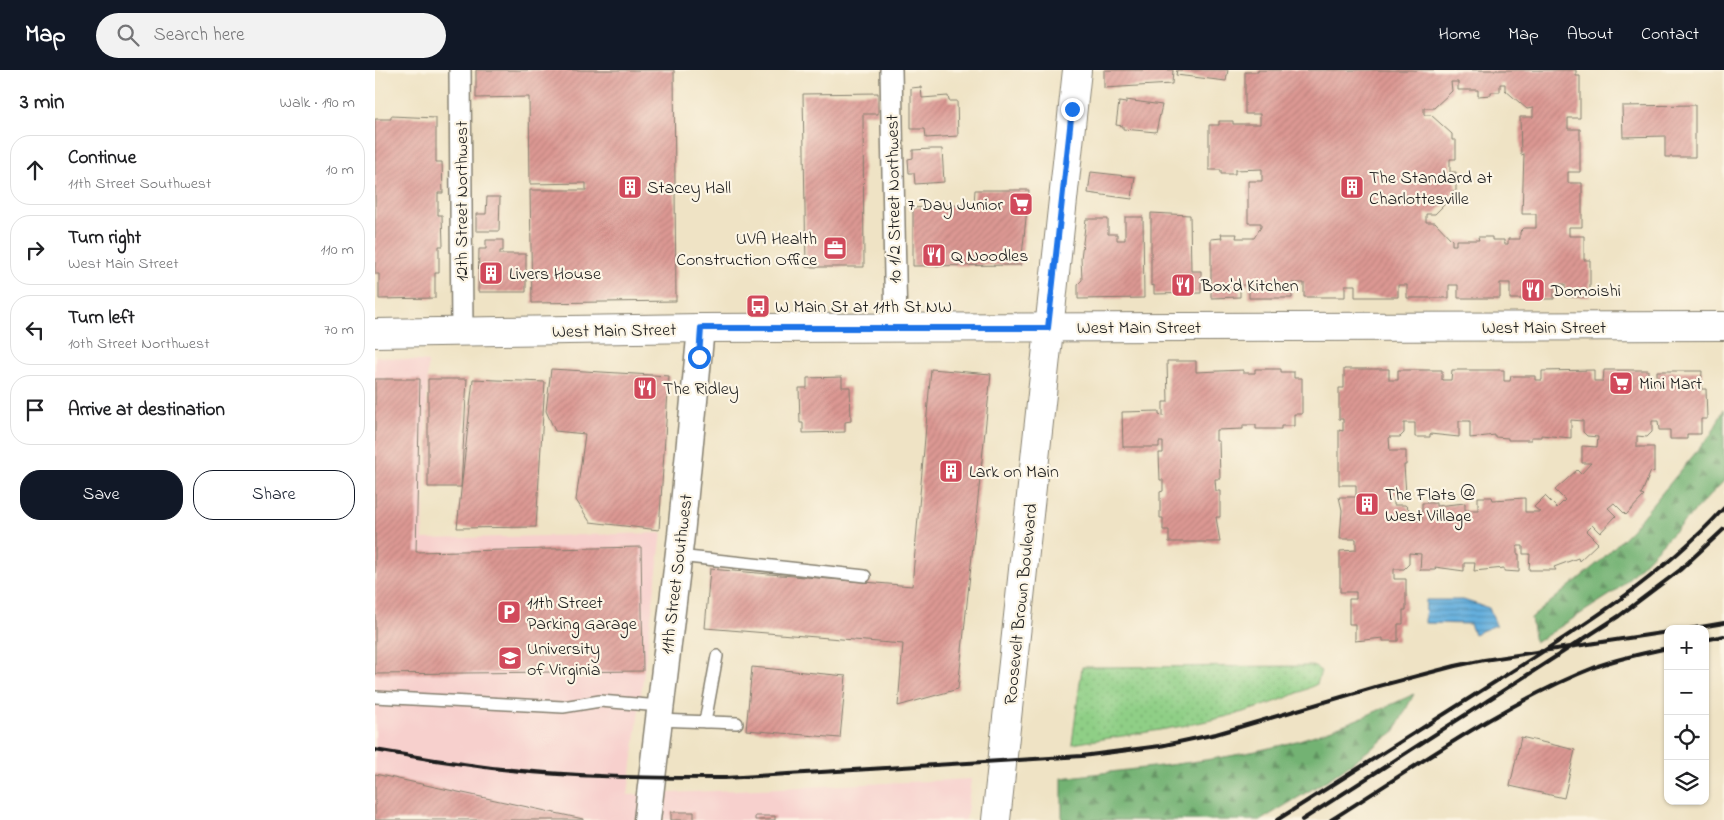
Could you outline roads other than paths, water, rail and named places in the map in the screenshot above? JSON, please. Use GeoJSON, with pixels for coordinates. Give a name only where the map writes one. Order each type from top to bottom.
{"type":"FeatureCollection","features":[{"type":"Feature","properties":{"kind":"main road","name":"Roosevelt Brown Boulevard"},"geometry":{"type":"LineString","coordinates":[[996,820],[1077,70]]}},
{"type":"Feature","properties":{"kind":"main road","name":"West Main Street"},"geometry":{"type":"LineString","coordinates":[[375,333],[701,328],[1724,326]]}},
{"type":"Feature","properties":{"kind":"street","name":"12th Street Northwest"},"geometry":{"type":"LineString","coordinates":[[460,70],[462,332]]}},
{"type":"Feature","properties":{"kind":"street","name":"10 1/2 Street Northwest"},"geometry":{"type":"LineString","coordinates":[[891,70],[896,328]]}},
{"type":"Feature","properties":{"kind":"street","name":"11th Street Southwest"},"geometry":{"type":"LineString","coordinates":[[647,820],[678,556],[701,328]]}},
{"type":"Feature","properties":{"kind":"lane"},"geometry":{"type":"LineString","coordinates":[[678,556],[865,576]]}},
{"type":"Feature","properties":{"kind":"lane"},"geometry":{"type":"LineString","coordinates":[[705,722],[717,656]]}},
{"type":"Feature","properties":{"kind":"lane"},"geometry":{"type":"LineString","coordinates":[[375,697],[563,708],[600,701],[705,722],[737,723]]}},
{"type":"Feature","properties":{"kind":"water"},"geometry":{"type":"Polygon","coordinates":[[[1426,600],[1463,600],[1489,608],[1496,625],[1474,634],[1470,624],[1425,623],[1426,600]]]}},
{"type":"Feature","properties":{"kind":"railway"},"geometry":{"type":"LineString","coordinates":[[1277,820],[1586,623],[1645,581],[1673,558],[1724,508]]}},
{"type":"Feature","properties":{"kind":"railway"},"geometry":{"type":"LineString","coordinates":[[1302,820],[1619,616],[1680,570],[1724,529]]}},
{"type":"Feature","properties":{"kind":"railway"},"geometry":{"type":"LineString","coordinates":[[1709,626],[1724,623]]}},
{"type":"Feature","properties":{"kind":"railway"},"geometry":{"type":"LineString","coordinates":[[375,750],[521,771],[667,778],[725,778],[1082,756],[1160,746],[1216,734],[1379,686],[1455,666],[1664,633]]}},
{"type":"Feature","properties":{"kind":"railway"},"geometry":{"type":"LineString","coordinates":[[1709,639],[1724,636]]}},
{"type":"Feature","properties":{"kind":"railway"},"geometry":{"type":"LineString","coordinates":[[1331,820],[1461,737],[1528,698],[1598,666],[1664,649]]}},
{"type":"Feature","properties":{"kind":"place","name":"Stacey Hall"},"geometry":{"type":"Point","coordinates":[630,187]}},
{"type":"Feature","properties":{"kind":"place","name":"The Standard at Charlottesville"},"geometry":{"type":"Point","coordinates":[1352,187]}},
{"type":"Feature","properties":{"kind":"place","name":"7 Day Junior"},"geometry":{"type":"Point","coordinates":[1021,204]}},
{"type":"Feature","properties":{"kind":"place","name":"UVA Health Construction Office"},"geometry":{"type":"Point","coordinates":[835,248]}},
{"type":"Feature","properties":{"kind":"place","name":"Q Noodles"},"geometry":{"type":"Point","coordinates":[934,255]}},
{"type":"Feature","properties":{"kind":"place","name":"Livers House"},"geometry":{"type":"Point","coordinates":[491,273]}},
{"type":"Feature","properties":{"kind":"place","name":"Box'd Kitchen"},"geometry":{"type":"Point","coordinates":[1183,285]}},
{"type":"Feature","properties":{"kind":"place","name":"Domoishi"},"geometry":{"type":"Point","coordinates":[1533,290]}},
{"type":"Feature","properties":{"kind":"place","name":"W Main St at 11th St NW"},"geometry":{"type":"Point","coordinates":[758,306]}},
{"type":"Feature","properties":{"kind":"place","name":"Mini Mart"},"geometry":{"type":"Point","coordinates":[1621,383]}},
{"type":"Feature","properties":{"kind":"place","name":"The Ridley"},"geometry":{"type":"Point","coordinates":[645,388]}},
{"type":"Feature","properties":{"kind":"place","name":"Lark on Main"},"geometry":{"type":"Point","coordinates":[951,471]}},
{"type":"Feature","properties":{"kind":"place","name":"The Flats @ West Village"},"geometry":{"type":"Point","coordinates":[1367,504]}},
{"type":"Feature","properties":{"kind":"place","name":"11th Street Parking Garage"},"geometry":{"type":"Point","coordinates":[509,612]}},
{"type":"Feature","properties":{"kind":"place","name":"University of Virginia"},"geometry":{"type":"Point","coordinates":[510,658]}}]}
